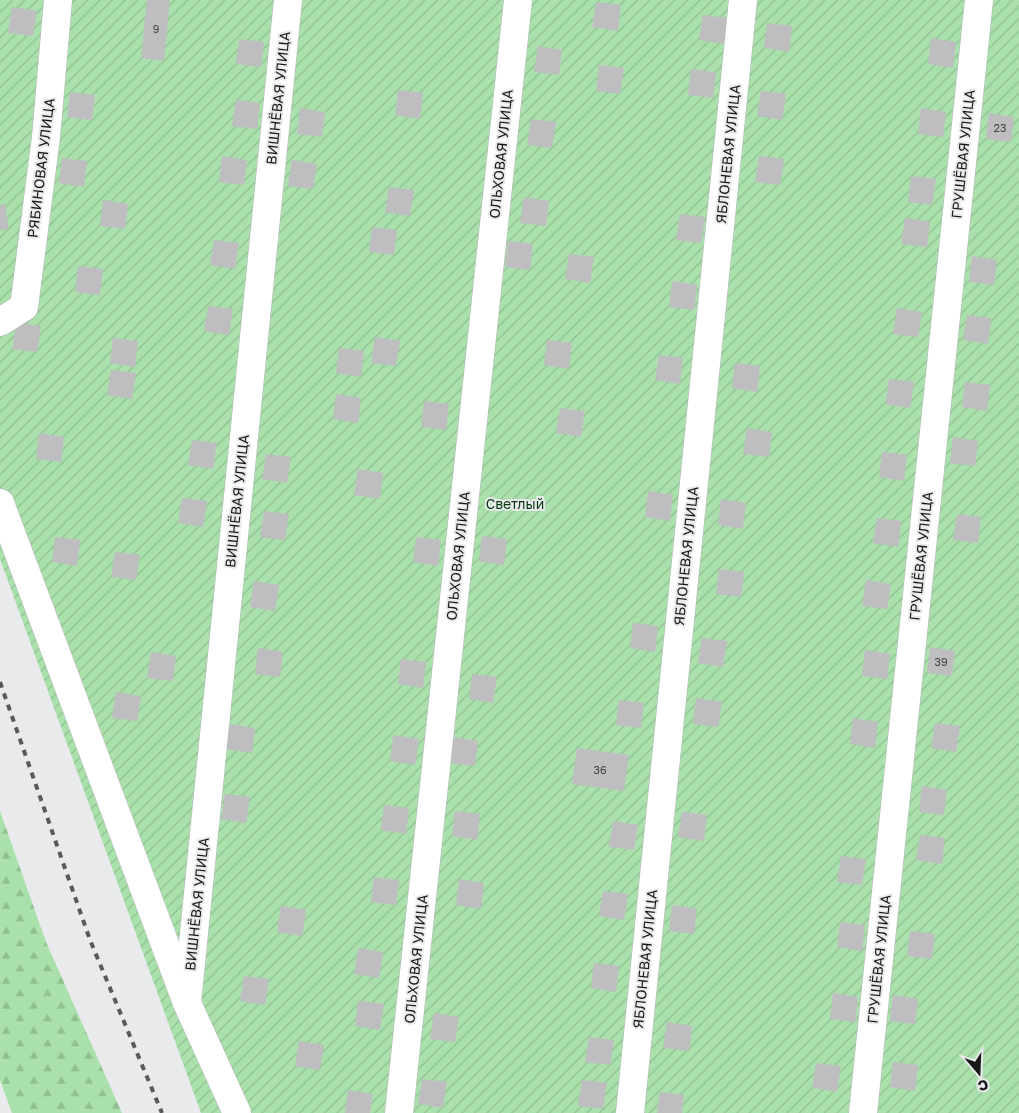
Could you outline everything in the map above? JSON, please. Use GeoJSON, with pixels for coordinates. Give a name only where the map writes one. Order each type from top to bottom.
{"type":"FeatureCollection","features":[{"type":"Feature","properties":{"kind":"street","name":"РЯБИНОВАЯ УЛИЦА"},"geometry":{"type":"LineString","coordinates":[[0,322],[24,307],[46,137],[58,0]]}},
{"type":"Feature","properties":{"kind":"street","name":"ВИШНЁВАЯ УЛИЦА"},"geometry":{"type":"LineString","coordinates":[[187,1003],[288,0]]}},
{"type":"Feature","properties":{"kind":"street","name":"ОЛЬХОВАЯ УЛИЦА"},"geometry":{"type":"LineString","coordinates":[[400,1113],[518,0]]}},
{"type":"Feature","properties":{"kind":"street","name":"ЯБЛОНЕВАЯ УЛИЦА"},"geometry":{"type":"LineString","coordinates":[[630,1113],[743,0]]}},
{"type":"Feature","properties":{"kind":"street","name":"ГРУШЁВАЯ УЛИЦА"},"geometry":{"type":"LineString","coordinates":[[863,1113],[978,0]]}},
{"type":"Feature","properties":{"kind":"street"},"geometry":{"type":"LineString","coordinates":[[0,504],[187,1003],[237,1113]]}},
{"type":"Feature","properties":{"kind":"green space","name":"Светлый"},"geometry":{"type":"Polygon","coordinates":[[[0,0],[1019,0],[1019,1113],[201,1113],[0,559],[0,0]]]}},
{"type":"Feature","properties":{"kind":"green space"},"geometry":{"type":"Polygon","coordinates":[[[0,811],[46,942],[122,1113],[12,1113],[0,1080],[0,811]]]}},
{"type":"Feature","properties":{"kind":"building"},"geometry":{"type":"Polygon","coordinates":[[[147,0],[170,0],[164,61],[141,58],[147,0]]]}},
{"type":"Feature","properties":{"kind":"building"},"geometry":{"type":"Polygon","coordinates":[[[596,2],[621,5],[618,31],[592,27],[596,2]]]}},
{"type":"Feature","properties":{"kind":"building"},"geometry":{"type":"Polygon","coordinates":[[[12,7],[37,11],[33,36],[8,33],[12,7]]]}},
{"type":"Feature","properties":{"kind":"building"},"geometry":{"type":"Polygon","coordinates":[[[703,15],[728,18],[724,44],[699,40],[703,15]]]}},
{"type":"Feature","properties":{"kind":"building"},"geometry":{"type":"Polygon","coordinates":[[[767,23],[792,26],[789,52],[764,48],[767,23]]]}},
{"type":"Feature","properties":{"kind":"building"},"geometry":{"type":"Polygon","coordinates":[[[931,38],[956,42],[953,68],[928,64],[931,38]]]}},
{"type":"Feature","properties":{"kind":"building"},"geometry":{"type":"Polygon","coordinates":[[[239,39],[264,42],[261,67],[236,64],[239,39]]]}},
{"type":"Feature","properties":{"kind":"building"},"geometry":{"type":"Polygon","coordinates":[[[538,46],[562,50],[559,75],[534,72],[538,46]]]}},
{"type":"Feature","properties":{"kind":"building"},"geometry":{"type":"Polygon","coordinates":[[[599,65],[624,68],[620,94],[596,91],[599,65]]]}},
{"type":"Feature","properties":{"kind":"building"},"geometry":{"type":"Polygon","coordinates":[[[691,69],[716,72],[713,98],[688,95],[691,69]]]}},
{"type":"Feature","properties":{"kind":"building"},"geometry":{"type":"Polygon","coordinates":[[[398,90],[423,93],[420,119],[395,115],[398,90]]]}},
{"type":"Feature","properties":{"kind":"building"},"geometry":{"type":"Polygon","coordinates":[[[761,91],[786,94],[782,120],[757,116],[761,91]]]}},
{"type":"Feature","properties":{"kind":"building"},"geometry":{"type":"Polygon","coordinates":[[[70,92],[95,95],[92,120],[67,117],[70,92]]]}},
{"type":"Feature","properties":{"kind":"building"},"geometry":{"type":"Polygon","coordinates":[[[236,100],[260,103],[257,129],[232,126],[236,100]]]}},
{"type":"Feature","properties":{"kind":"building"},"geometry":{"type":"Polygon","coordinates":[[[300,108],[325,112],[322,137],[297,134],[300,108]]]}},
{"type":"Feature","properties":{"kind":"building"},"geometry":{"type":"Polygon","coordinates":[[[921,108],[946,112],[943,137],[918,134],[921,108]]]}},
{"type":"Feature","properties":{"kind":"building"},"geometry":{"type":"Polygon","coordinates":[[[989,113],[1014,117],[1011,142],[986,139],[989,113]]]}},
{"type":"Feature","properties":{"kind":"building"},"geometry":{"type":"Polygon","coordinates":[[[531,119],[556,122],[552,148],[527,145],[531,119]]]}},
{"type":"Feature","properties":{"kind":"building"},"geometry":{"type":"Polygon","coordinates":[[[222,156],[247,160],[244,185],[219,182],[222,156]]]}},
{"type":"Feature","properties":{"kind":"building"},"geometry":{"type":"Polygon","coordinates":[[[759,156],[784,159],[780,185],[755,182],[759,156]]]}},
{"type":"Feature","properties":{"kind":"building"},"geometry":{"type":"Polygon","coordinates":[[[62,158],[87,161],[84,187],[59,183],[62,158]]]}},
{"type":"Feature","properties":{"kind":"building"},"geometry":{"type":"Polygon","coordinates":[[[292,160],[317,164],[313,189],[288,186],[292,160]]]}},
{"type":"Feature","properties":{"kind":"building"},"geometry":{"type":"Polygon","coordinates":[[[911,176],[936,179],[932,205],[908,202],[911,176]]]}},
{"type":"Feature","properties":{"kind":"building"},"geometry":{"type":"Polygon","coordinates":[[[389,187],[414,190],[410,216],[385,212],[389,187]]]}},
{"type":"Feature","properties":{"kind":"building"},"geometry":{"type":"Polygon","coordinates":[[[524,197],[549,201],[546,226],[520,223],[524,197]]]}},
{"type":"Feature","properties":{"kind":"building"},"geometry":{"type":"Polygon","coordinates":[[[103,200],[128,204],[125,229],[100,226],[103,200]]]}},
{"type":"Feature","properties":{"kind":"building"},"geometry":{"type":"Polygon","coordinates":[[[5,204],[9,229],[0,230],[0,205],[5,204]]]}},
{"type":"Feature","properties":{"kind":"building"},"geometry":{"type":"Polygon","coordinates":[[[680,214],[705,217],[701,243],[676,240],[680,214]]]}},
{"type":"Feature","properties":{"kind":"building"},"geometry":{"type":"Polygon","coordinates":[[[905,218],[930,222],[927,247],[901,244],[905,218]]]}},
{"type":"Feature","properties":{"kind":"building"},"geometry":{"type":"Polygon","coordinates":[[[372,227],[397,230],[394,255],[369,252],[372,227]]]}},
{"type":"Feature","properties":{"kind":"building"},"geometry":{"type":"Polygon","coordinates":[[[214,240],[239,243],[235,269],[210,265],[214,240]]]}},
{"type":"Feature","properties":{"kind":"building"},"geometry":{"type":"Polygon","coordinates":[[[508,241],[533,244],[530,270],[505,267],[508,241]]]}},
{"type":"Feature","properties":{"kind":"building"},"geometry":{"type":"Polygon","coordinates":[[[569,254],[594,257],[590,283],[565,279],[569,254]]]}},
{"type":"Feature","properties":{"kind":"building"},"geometry":{"type":"Polygon","coordinates":[[[972,256],[997,260],[994,285],[969,282],[972,256]]]}},
{"type":"Feature","properties":{"kind":"building"},"geometry":{"type":"Polygon","coordinates":[[[78,266],[103,269],[100,295],[75,292],[78,266]]]}},
{"type":"Feature","properties":{"kind":"building"},"geometry":{"type":"Polygon","coordinates":[[[672,281],[697,285],[694,310],[669,307],[672,281]]]}},
{"type":"Feature","properties":{"kind":"building"},"geometry":{"type":"Polygon","coordinates":[[[208,306],[233,309],[229,335],[204,331],[208,306]]]}},
{"type":"Feature","properties":{"kind":"building"},"geometry":{"type":"Polygon","coordinates":[[[897,308],[922,312],[918,337],[893,334],[897,308]]]}},
{"type":"Feature","properties":{"kind":"building"},"geometry":{"type":"Polygon","coordinates":[[[967,315],[991,318],[988,344],[963,340],[967,315]]]}},
{"type":"Feature","properties":{"kind":"building"},"geometry":{"type":"Polygon","coordinates":[[[16,323],[41,326],[37,352],[12,349],[16,323]]]}},
{"type":"Feature","properties":{"kind":"building"},"geometry":{"type":"Polygon","coordinates":[[[375,337],[400,341],[396,366],[371,363],[375,337]]]}},
{"type":"Feature","properties":{"kind":"building"},"geometry":{"type":"Polygon","coordinates":[[[113,338],[138,341],[135,367],[110,363],[113,338]]]}},
{"type":"Feature","properties":{"kind":"building"},"geometry":{"type":"Polygon","coordinates":[[[547,340],[572,343],[569,369],[544,365],[547,340]]]}},
{"type":"Feature","properties":{"kind":"building"},"geometry":{"type":"Polygon","coordinates":[[[339,348],[364,351],[361,377],[336,373],[339,348]]]}},
{"type":"Feature","properties":{"kind":"building"},"geometry":{"type":"Polygon","coordinates":[[[659,355],[683,358],[680,384],[655,380],[659,355]]]}},
{"type":"Feature","properties":{"kind":"building"},"geometry":{"type":"Polygon","coordinates":[[[735,363],[760,366],[757,392],[732,388],[735,363]]]}},
{"type":"Feature","properties":{"kind":"building"},"geometry":{"type":"Polygon","coordinates":[[[111,370],[136,373],[132,399],[107,395],[111,370]]]}},
{"type":"Feature","properties":{"kind":"building"},"geometry":{"type":"Polygon","coordinates":[[[889,379],[914,382],[910,408],[885,404],[889,379]]]}},
{"type":"Feature","properties":{"kind":"building"},"geometry":{"type":"Polygon","coordinates":[[[965,382],[990,385],[987,411],[962,407],[965,382]]]}},
{"type":"Feature","properties":{"kind":"building"},"geometry":{"type":"Polygon","coordinates":[[[336,394],[361,398],[358,423],[333,419],[336,394]]]}},
{"type":"Feature","properties":{"kind":"building"},"geometry":{"type":"Polygon","coordinates":[[[424,401],[449,404],[446,430],[421,427],[424,401]]]}},
{"type":"Feature","properties":{"kind":"building"},"geometry":{"type":"Polygon","coordinates":[[[560,408],[585,411],[581,437],[556,433],[560,408]]]}},
{"type":"Feature","properties":{"kind":"building"},"geometry":{"type":"Polygon","coordinates":[[[747,428],[772,432],[769,457],[743,454],[747,428]]]}},
{"type":"Feature","properties":{"kind":"building"},"geometry":{"type":"Polygon","coordinates":[[[39,433],[64,437],[61,462],[36,459],[39,433]]]}},
{"type":"Feature","properties":{"kind":"building"},"geometry":{"type":"Polygon","coordinates":[[[953,437],[978,441],[975,466],[950,463],[953,437]]]}},
{"type":"Feature","properties":{"kind":"building"},"geometry":{"type":"Polygon","coordinates":[[[192,440],[217,443],[213,469],[188,465],[192,440]]]}},
{"type":"Feature","properties":{"kind":"building"},"geometry":{"type":"Polygon","coordinates":[[[882,452],[907,455],[904,481],[879,477],[882,452]]]}},
{"type":"Feature","properties":{"kind":"building"},"geometry":{"type":"Polygon","coordinates":[[[266,454],[291,457],[287,483],[262,479],[266,454]]]}},
{"type":"Feature","properties":{"kind":"building"},"geometry":{"type":"Polygon","coordinates":[[[358,469],[383,473],[380,499],[354,495],[358,469]]]}},
{"type":"Feature","properties":{"kind":"building"},"geometry":{"type":"Polygon","coordinates":[[[648,491],[673,495],[670,521],[645,517],[648,491]]]}},
{"type":"Feature","properties":{"kind":"building"},"geometry":{"type":"Polygon","coordinates":[[[182,498],[207,501],[203,527],[178,523],[182,498]]]}},
{"type":"Feature","properties":{"kind":"building"},"geometry":{"type":"Polygon","coordinates":[[[721,499],[746,503],[743,529],[718,525],[721,499]]]}},
{"type":"Feature","properties":{"kind":"building"},"geometry":{"type":"Polygon","coordinates":[[[264,511],[289,514],[285,540],[260,537],[264,511]]]}},
{"type":"Feature","properties":{"kind":"building"},"geometry":{"type":"Polygon","coordinates":[[[957,514],[981,517],[978,543],[953,540],[957,514]]]}},
{"type":"Feature","properties":{"kind":"building"},"geometry":{"type":"Polygon","coordinates":[[[877,518],[901,521],[898,547],[873,543],[877,518]]]}},
{"type":"Feature","properties":{"kind":"building"},"geometry":{"type":"Polygon","coordinates":[[[482,536],[507,539],[504,565],[479,561],[482,536]]]}},
{"type":"Feature","properties":{"kind":"building"},"geometry":{"type":"Polygon","coordinates":[[[55,537],[80,540],[77,566],[52,562],[55,537]]]}},
{"type":"Feature","properties":{"kind":"building"},"geometry":{"type":"Polygon","coordinates":[[[416,537],[441,540],[438,566],[413,562],[416,537]]]}},
{"type":"Feature","properties":{"kind":"building"},"geometry":{"type":"Polygon","coordinates":[[[115,552],[140,555],[136,580],[111,577],[115,552]]]}},
{"type":"Feature","properties":{"kind":"building"},"geometry":{"type":"Polygon","coordinates":[[[719,569],[744,572],[741,597],[716,594],[719,569]]]}},
{"type":"Feature","properties":{"kind":"building"},"geometry":{"type":"Polygon","coordinates":[[[866,580],[891,584],[887,609],[862,606],[866,580]]]}},
{"type":"Feature","properties":{"kind":"building"},"geometry":{"type":"Polygon","coordinates":[[[254,581],[279,585],[275,611],[250,607],[254,581]]]}},
{"type":"Feature","properties":{"kind":"building"},"geometry":{"type":"Polygon","coordinates":[[[633,623],[658,626],[655,652],[630,648],[633,623]]]}},
{"type":"Feature","properties":{"kind":"building"},"geometry":{"type":"Polygon","coordinates":[[[702,638],[727,641],[723,667],[698,663],[702,638]]]}},
{"type":"Feature","properties":{"kind":"building"},"geometry":{"type":"Polygon","coordinates":[[[930,647],[955,651],[952,676],[927,673],[930,647]]]}},
{"type":"Feature","properties":{"kind":"building"},"geometry":{"type":"Polygon","coordinates":[[[258,648],[283,652],[280,677],[255,674],[258,648]]]}},
{"type":"Feature","properties":{"kind":"building"},"geometry":{"type":"Polygon","coordinates":[[[865,650],[890,654],[887,679],[862,676],[865,650]]]}},
{"type":"Feature","properties":{"kind":"building"},"geometry":{"type":"Polygon","coordinates":[[[151,652],[176,656],[173,681],[147,678],[151,652]]]}},
{"type":"Feature","properties":{"kind":"building"},"geometry":{"type":"Polygon","coordinates":[[[401,659],[426,662],[423,688],[398,684],[401,659]]]}},
{"type":"Feature","properties":{"kind":"building"},"geometry":{"type":"Polygon","coordinates":[[[472,674],[497,677],[493,703],[469,699],[472,674]]]}},
{"type":"Feature","properties":{"kind":"building"},"geometry":{"type":"Polygon","coordinates":[[[116,692],[141,696],[137,721],[112,718],[116,692]]]}},
{"type":"Feature","properties":{"kind":"building"},"geometry":{"type":"Polygon","coordinates":[[[696,698],[722,702],[718,727],[693,724],[696,698]]]}},
{"type":"Feature","properties":{"kind":"building"},"geometry":{"type":"Polygon","coordinates":[[[619,700],[644,703],[641,728],[616,725],[619,700]]]}},
{"type":"Feature","properties":{"kind":"building"},"geometry":{"type":"Polygon","coordinates":[[[853,718],[878,722],[875,748],[850,744],[853,718]]]}},
{"type":"Feature","properties":{"kind":"building"},"geometry":{"type":"Polygon","coordinates":[[[935,723],[960,726],[956,752],[931,748],[935,723]]]}},
{"type":"Feature","properties":{"kind":"building"},"geometry":{"type":"Polygon","coordinates":[[[230,724],[255,728],[252,753],[227,749],[230,724]]]}},
{"type":"Feature","properties":{"kind":"building"},"geometry":{"type":"Polygon","coordinates":[[[393,735],[419,739],[415,765],[390,761],[393,735]]]}},
{"type":"Feature","properties":{"kind":"building"},"geometry":{"type":"Polygon","coordinates":[[[453,737],[478,741],[475,766],[450,763],[453,737]]]}},
{"type":"Feature","properties":{"kind":"building"},"geometry":{"type":"Polygon","coordinates":[[[577,748],[629,755],[624,791],[572,784],[577,748]]]}},
{"type":"Feature","properties":{"kind":"building"},"geometry":{"type":"Polygon","coordinates":[[[922,786],[947,790],[944,815],[919,812],[922,786]]]}},
{"type":"Feature","properties":{"kind":"building"},"geometry":{"type":"Polygon","coordinates":[[[225,794],[250,797],[246,823],[221,819],[225,794]]]}},
{"type":"Feature","properties":{"kind":"building"},"geometry":{"type":"Polygon","coordinates":[[[384,805],[409,808],[406,834],[381,830],[384,805]]]}},
{"type":"Feature","properties":{"kind":"building"},"geometry":{"type":"Polygon","coordinates":[[[455,811],[480,814],[477,840],[452,836],[455,811]]]}},
{"type":"Feature","properties":{"kind":"building"},"geometry":{"type":"Polygon","coordinates":[[[682,812],[707,815],[704,841],[678,837],[682,812]]]}},
{"type":"Feature","properties":{"kind":"building"},"geometry":{"type":"Polygon","coordinates":[[[613,821],[638,825],[634,850],[609,847],[613,821]]]}},
{"type":"Feature","properties":{"kind":"building"},"geometry":{"type":"Polygon","coordinates":[[[920,835],[945,838],[942,864],[916,860],[920,835]]]}},
{"type":"Feature","properties":{"kind":"building"},"geometry":{"type":"Polygon","coordinates":[[[841,856],[866,859],[862,885],[837,882],[841,856]]]}},
{"type":"Feature","properties":{"kind":"building"},"geometry":{"type":"Polygon","coordinates":[[[374,877],[399,880],[396,905],[371,902],[374,877]]]}},
{"type":"Feature","properties":{"kind":"building"},"geometry":{"type":"Polygon","coordinates":[[[459,879],[484,883],[481,909],[456,905],[459,879]]]}},
{"type":"Feature","properties":{"kind":"building"},"geometry":{"type":"Polygon","coordinates":[[[603,891],[628,894],[624,920],[599,916],[603,891]]]}},
{"type":"Feature","properties":{"kind":"building"},"geometry":{"type":"Polygon","coordinates":[[[672,905],[697,909],[694,934],[669,931],[672,905]]]}},
{"type":"Feature","properties":{"kind":"building"},"geometry":{"type":"Polygon","coordinates":[[[281,906],[306,910],[302,936],[277,932],[281,906]]]}},
{"type":"Feature","properties":{"kind":"building"},"geometry":{"type":"Polygon","coordinates":[[[840,922],[865,925],[862,951],[837,947],[840,922]]]}},
{"type":"Feature","properties":{"kind":"building"},"geometry":{"type":"Polygon","coordinates":[[[910,931],[935,934],[932,959],[907,956],[910,931]]]}},
{"type":"Feature","properties":{"kind":"building"},"geometry":{"type":"Polygon","coordinates":[[[358,948],[383,952],[379,978],[354,974],[358,948]]]}},
{"type":"Feature","properties":{"kind":"building"},"geometry":{"type":"Polygon","coordinates":[[[594,963],[619,966],[616,992],[591,988],[594,963]]]}},
{"type":"Feature","properties":{"kind":"building"},"geometry":{"type":"Polygon","coordinates":[[[244,976],[269,979],[265,1005],[240,1001],[244,976]]]}},
{"type":"Feature","properties":{"kind":"building"},"geometry":{"type":"Polygon","coordinates":[[[833,993],[858,997],[855,1022],[830,1019],[833,993]]]}},
{"type":"Feature","properties":{"kind":"building"},"geometry":{"type":"Polygon","coordinates":[[[893,995],[918,999],[915,1024],[890,1021],[893,995]]]}},
{"type":"Feature","properties":{"kind":"building"},"geometry":{"type":"Polygon","coordinates":[[[358,1001],[384,1004],[380,1030],[355,1026],[358,1001]]]}},
{"type":"Feature","properties":{"kind":"building"},"geometry":{"type":"Polygon","coordinates":[[[434,1013],[459,1017],[455,1042],[430,1039],[434,1013]]]}},
{"type":"Feature","properties":{"kind":"building"},"geometry":{"type":"Polygon","coordinates":[[[667,1022],[692,1026],[689,1051],[663,1048],[667,1022]]]}},
{"type":"Feature","properties":{"kind":"building"},"geometry":{"type":"Polygon","coordinates":[[[589,1037],[614,1040],[610,1065],[585,1062],[589,1037]]]}},
{"type":"Feature","properties":{"kind":"building"},"geometry":{"type":"Polygon","coordinates":[[[299,1041],[324,1045],[320,1070],[295,1066],[299,1041]]]}},
{"type":"Feature","properties":{"kind":"building"},"geometry":{"type":"Polygon","coordinates":[[[893,1062],[918,1065],[915,1091],[890,1087],[893,1062]]]}},
{"type":"Feature","properties":{"kind":"building"},"geometry":{"type":"Polygon","coordinates":[[[816,1063],[841,1066],[837,1092],[812,1088],[816,1063]]]}},
{"type":"Feature","properties":{"kind":"building"},"geometry":{"type":"Polygon","coordinates":[[[422,1079],[447,1082],[443,1108],[418,1104],[422,1079]]]}},
{"type":"Feature","properties":{"kind":"building"},"geometry":{"type":"Polygon","coordinates":[[[582,1080],[607,1083],[603,1109],[578,1106],[582,1080]]]}},
{"type":"Feature","properties":{"kind":"building"},"geometry":{"type":"Polygon","coordinates":[[[348,1090],[373,1094],[370,1113],[345,1113],[348,1090]]]}},
{"type":"Feature","properties":{"kind":"building"},"geometry":{"type":"Polygon","coordinates":[[[660,1092],[684,1095],[682,1113],[657,1113],[660,1092]]]}},
{"type":"Feature","properties":{"kind":"railway"},"geometry":{"type":"LineString","coordinates":[[0,682],[90,940],[162,1113]]}}]}
